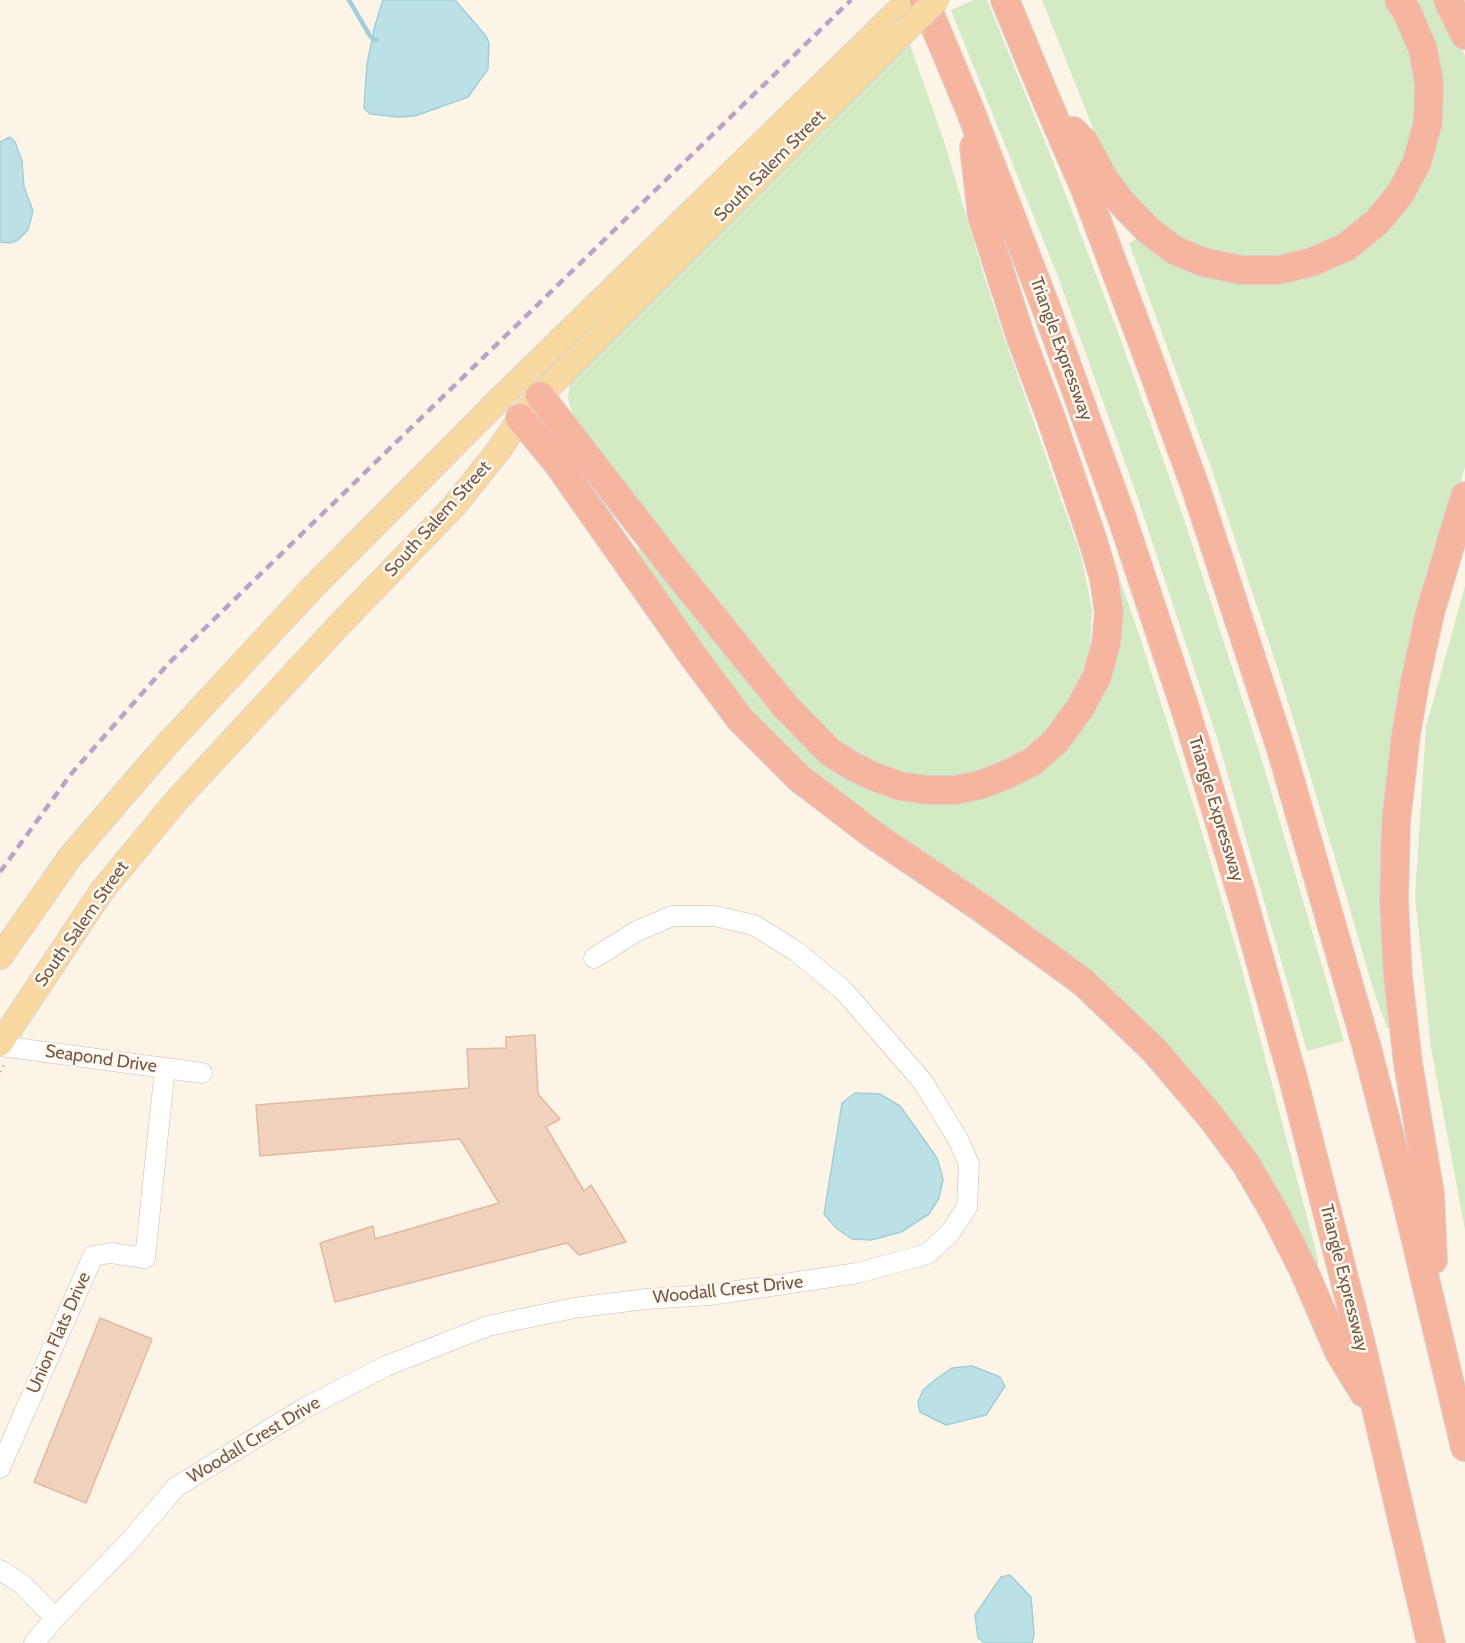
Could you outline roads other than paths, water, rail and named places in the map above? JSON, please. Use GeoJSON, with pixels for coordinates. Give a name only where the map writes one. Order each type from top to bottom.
{"type":"FeatureCollection","features":[{"type":"Feature","properties":{"kind":"highway","name":"Triangle Expressway"},"geometry":{"type":"LineString","coordinates":[[924,0],[970,110],[1051,321],[1123,522],[1185,708],[1242,896],[1294,1082],[1359,1337],[1431,1643]]}},
{"type":"Feature","properties":{"kind":"highway"},"geometry":{"type":"LineString","coordinates":[[1005,0],[1085,189],[1148,357],[1197,492],[1275,730],[1367,1048],[1465,1447]]}},
{"type":"Feature","properties":{"kind":"highway"},"geometry":{"type":"LineString","coordinates":[[1049,106],[1084,142],[1104,179],[1123,204],[1148,230],[1174,250],[1203,262],[1241,270],[1279,270],[1312,262],[1346,247],[1377,222],[1400,194],[1417,162],[1428,122],[1429,83],[1423,49],[1407,12],[1399,0]]}},
{"type":"Feature","properties":{"kind":"highway"},"geometry":{"type":"LineString","coordinates":[[1448,0],[1465,34]]}},
{"type":"Feature","properties":{"kind":"highway"},"geometry":{"type":"LineString","coordinates":[[531,386],[671,565],[786,706],[830,752],[875,777],[900,786],[928,790],[954,790],[980,785],[1032,762],[1056,741],[1089,692],[1097,676],[1106,644],[1108,613],[1104,578],[1093,541],[1010,306],[981,216],[970,110]]}},
{"type":"Feature","properties":{"kind":"highway"},"geometry":{"type":"LineString","coordinates":[[512,407],[556,461],[740,719],[799,778],[856,822],[1083,982],[1155,1051],[1211,1117],[1246,1164],[1304,1269],[1339,1352],[1376,1413]]}},
{"type":"Feature","properties":{"kind":"highway"},"geometry":{"type":"LineString","coordinates":[[1436,1327],[1430,1194],[1408,1064],[1398,977],[1394,902],[1396,833],[1406,734],[1416,677],[1430,613],[1465,496]]}},
{"type":"Feature","properties":{"kind":"main road","name":"South Salem Street"},"geometry":{"type":"LineString","coordinates":[[0,957],[70,857],[162,750],[313,587],[512,407],[901,17],[937,0]]}},
{"type":"Feature","properties":{"kind":"main road","name":"South Salem Street"},"geometry":{"type":"LineString","coordinates":[[2,1050],[101,892],[161,819],[341,623],[454,506],[499,450],[512,407]]}},
{"type":"Feature","properties":{"kind":"street","name":"Woodall Crest Drive"},"geometry":{"type":"LineString","coordinates":[[34,1643],[55,1618],[128,1543],[176,1486],[301,1410],[386,1366],[488,1326],[574,1308],[646,1299],[710,1295],[858,1273],[927,1254],[950,1233],[967,1207],[969,1164],[958,1139],[923,1082],[844,991],[797,952],[754,925],[715,916],[672,916],[637,931],[594,958]]}},
{"type":"Feature","properties":{"kind":"street","name":"Seapond Drive"},"geometry":{"type":"LineString","coordinates":[[2,1050],[202,1073]]}},
{"type":"Feature","properties":{"kind":"street","name":"Union Flats Drive"},"geometry":{"type":"LineString","coordinates":[[0,1468],[93,1256],[111,1253],[145,1258],[165,1068]]}},
{"type":"Feature","properties":{"kind":"street"},"geometry":{"type":"LineString","coordinates":[[0,1570],[22,1584],[55,1618]]}},
{"type":"Feature","properties":{"kind":"water"},"geometry":{"type":"Polygon","coordinates":[[[383,0],[455,0],[486,36],[489,43],[488,69],[468,97],[415,116],[370,114],[364,108],[367,64],[383,0]]]}},
{"type":"Feature","properties":{"kind":"water"},"geometry":{"type":"Polygon","coordinates":[[[10,137],[15,142],[22,161],[24,187],[33,211],[28,230],[18,240],[10,243],[0,242],[0,142],[10,137]]]}},
{"type":"Feature","properties":{"kind":"water"},"geometry":{"type":"Polygon","coordinates":[[[855,1093],[880,1094],[900,1106],[937,1158],[943,1179],[939,1198],[929,1214],[901,1232],[871,1240],[852,1239],[837,1229],[824,1214],[842,1103],[855,1093]]]}},
{"type":"Feature","properties":{"kind":"water"},"geometry":{"type":"Polygon","coordinates":[[[972,1366],[1000,1377],[1005,1386],[986,1415],[946,1425],[920,1412],[918,1402],[923,1390],[952,1368],[972,1366]]]}},
{"type":"Feature","properties":{"kind":"water"},"geometry":{"type":"Polygon","coordinates":[[[1010,1575],[1031,1597],[1034,1635],[1032,1643],[985,1643],[978,1638],[975,1615],[1001,1577],[1010,1575]]]}},
{"type":"Feature","properties":{"kind":"waterway"},"geometry":{"type":"LineString","coordinates":[[349,0],[370,36],[377,40]]}},
{"type":"Feature","properties":{"kind":"railway"},"geometry":{"type":"LineString","coordinates":[[0,872],[71,774],[168,664],[851,0]]}}]}
